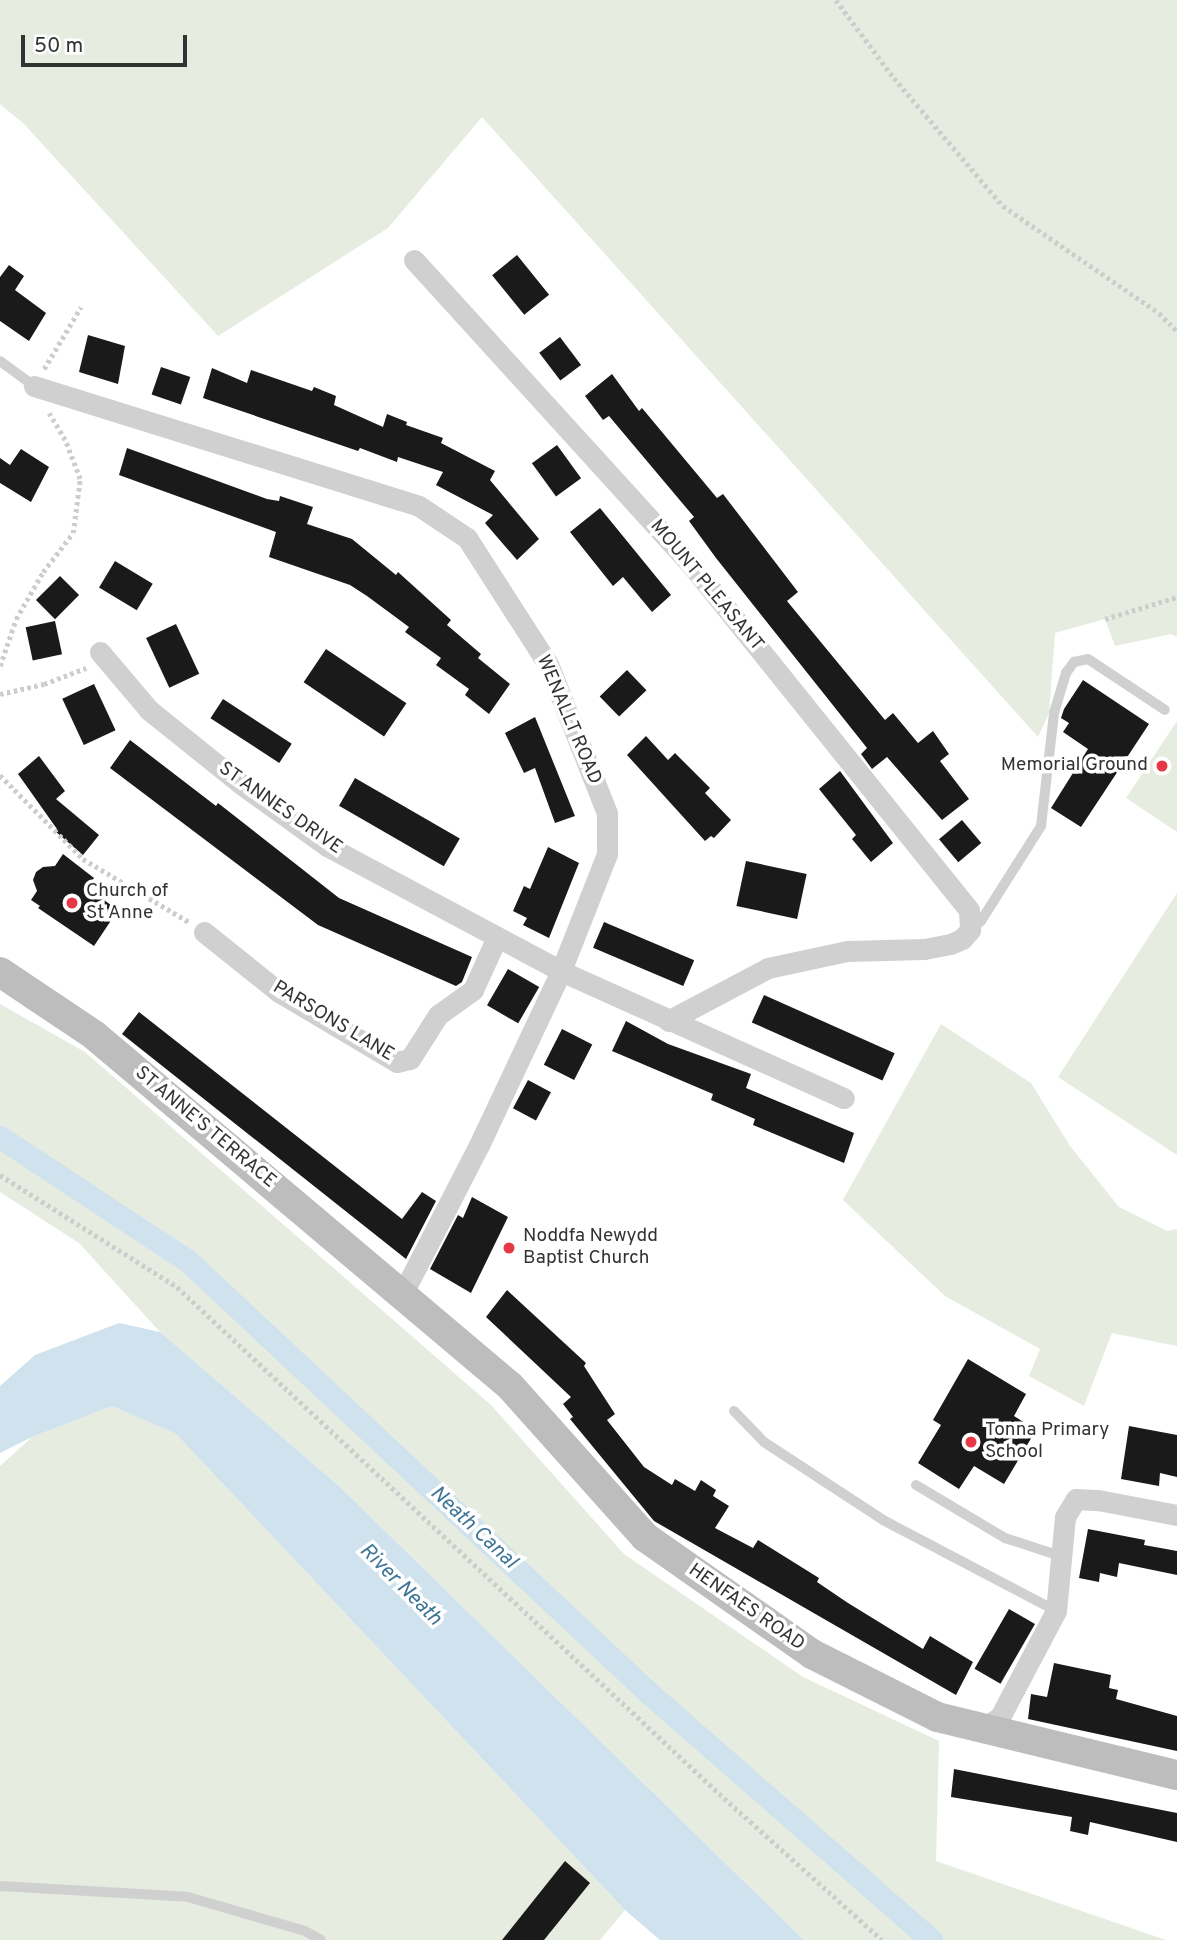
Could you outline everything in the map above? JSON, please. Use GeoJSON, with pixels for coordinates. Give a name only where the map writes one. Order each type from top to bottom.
{"type":"FeatureCollection","features":[{"type":"Feature","properties":{"kind":"main road","name":"ST ANNE'S TERRACE"},"geometry":{"type":"LineString","coordinates":[[0,972],[94,1035],[402,1295]]}},
{"type":"Feature","properties":{"kind":"main road","name":"HENFAES ROAD"},"geometry":{"type":"LineString","coordinates":[[402,1295],[510,1386],[645,1537],[812,1654],[937,1717],[1177,1775]]}},
{"type":"Feature","properties":{"kind":"street","name":"MOUNT PLEASANT"},"geometry":{"type":"LineString","coordinates":[[414,260],[694,568],[943,874],[969,910],[970,930]]}},
{"type":"Feature","properties":{"kind":"street","name":"WENALLT ROAD"},"geometry":{"type":"LineString","coordinates":[[34,386],[419,506],[467,538],[548,664],[607,813],[607,854],[561,971],[479,1145],[402,1295]]}},
{"type":"Feature","properties":{"kind":"street","name":"ST ANNES DRIVE"},"geometry":{"type":"LineString","coordinates":[[100,652],[149,710],[241,784],[327,846],[561,971],[845,1098]]}},
{"type":"Feature","properties":{"kind":"street"},"geometry":{"type":"LineString","coordinates":[[668,1021],[768,968],[847,951],[924,948],[950,944],[962,939],[970,930]]}},
{"type":"Feature","properties":{"kind":"street","name":"PARSONS LANE"},"geometry":{"type":"LineString","coordinates":[[204,932],[279,992],[397,1062],[410,1059],[438,1016],[473,990],[497,937]]}},
{"type":"Feature","properties":{"kind":"street"},"geometry":{"type":"LineString","coordinates":[[981,1729],[1000,1717],[1056,1612],[1065,1517],[1076,1499],[1098,1500],[1177,1515]]}},
{"type":"Feature","properties":{"kind":"lane"},"geometry":{"type":"LineString","coordinates":[[0,360],[34,386]]}},
{"type":"Feature","properties":{"kind":"lane"},"geometry":{"type":"LineString","coordinates":[[970,930],[981,921],[1041,826],[1054,713],[1066,673],[1074,662],[1088,659],[1165,710]]}},
{"type":"Feature","properties":{"kind":"lane"},"geometry":{"type":"LineString","coordinates":[[734,1411],[764,1442],[883,1520],[1056,1612]]}},
{"type":"Feature","properties":{"kind":"lane"},"geometry":{"type":"LineString","coordinates":[[916,1485],[1005,1538],[1060,1556]]}},
{"type":"Feature","properties":{"kind":"lane"},"geometry":{"type":"LineString","coordinates":[[0,1886],[188,1897],[305,1931],[321,1940]]}},
{"type":"Feature","properties":{"kind":"path"},"geometry":{"type":"LineString","coordinates":[[835,0],[894,78],[1003,206],[1159,313],[1177,331]]}},
{"type":"Feature","properties":{"kind":"path"},"geometry":{"type":"LineString","coordinates":[[0,666],[16,619],[43,572],[73,533],[80,479],[65,440],[34,386],[81,307]]}},
{"type":"Feature","properties":{"kind":"path"},"geometry":{"type":"LineString","coordinates":[[1105,619],[1177,597]]}},
{"type":"Feature","properties":{"kind":"path"},"geometry":{"type":"LineString","coordinates":[[0,694],[82,672],[100,652]]}},
{"type":"Feature","properties":{"kind":"path"},"geometry":{"type":"LineString","coordinates":[[0,775],[83,859],[162,904],[204,932]]}},
{"type":"Feature","properties":{"kind":"path"},"geometry":{"type":"LineString","coordinates":[[0,1175],[177,1287],[724,1798],[882,1940]]}},
{"type":"Feature","properties":{"kind":"shaded area"},"geometry":{"type":"Polygon","coordinates":[[[0,0],[1177,0],[1177,637],[1171,634],[1115,646],[1105,619],[1055,633],[1049,713],[1038,737],[482,117],[388,228],[218,336],[24,124],[0,104],[0,0]]]}},
{"type":"Feature","properties":{"kind":"shaded area","name":"Memorial Ground"},"geometry":{"type":"Polygon","coordinates":[[[1177,721],[1177,832],[1126,798],[1177,721]]]}},
{"type":"Feature","properties":{"kind":"shaded area"},"geometry":{"type":"Polygon","coordinates":[[[1177,893],[1177,1155],[1058,1077],[1177,893]]]}},
{"type":"Feature","properties":{"kind":"shaded area"},"geometry":{"type":"Polygon","coordinates":[[[0,1004],[85,1052],[491,1405],[624,1554],[803,1677],[939,1741],[936,1861],[1166,1940],[804,1940],[339,1486],[160,1332],[79,1243],[0,1192],[0,1004]]]}},
{"type":"Feature","properties":{"kind":"shaded area"},"geometry":{"type":"Polygon","coordinates":[[[941,1024],[1031,1083],[1070,1146],[1119,1207],[1167,1231],[1177,1229],[1177,1346],[1112,1333],[1084,1406],[1029,1376],[1040,1349],[945,1296],[843,1200],[941,1024]]]}},
{"type":"Feature","properties":{"kind":"shaded area"},"geometry":{"type":"Polygon","coordinates":[[[112,1406],[176,1434],[625,1910],[600,1940],[0,1940],[0,1466],[32,1437],[112,1406]]]}},
{"type":"Feature","properties":{"kind":"water","name":"River Neath"},"geometry":{"type":"Polygon","coordinates":[[[119,1323],[160,1332],[339,1486],[804,1940],[660,1940],[625,1910],[176,1434],[112,1406],[32,1437],[0,1453],[0,1386],[35,1355],[119,1323]]]}},
{"type":"Feature","properties":{"kind":"building"},"geometry":{"type":"Polygon","coordinates":[[[517,255],[549,295],[524,315],[492,275],[517,255]]]}},
{"type":"Feature","properties":{"kind":"building"},"geometry":{"type":"Polygon","coordinates":[[[9,265],[24,276],[15,290],[46,313],[29,341],[0,321],[0,277],[9,265]]]}},
{"type":"Feature","properties":{"kind":"building"},"geometry":{"type":"Polygon","coordinates":[[[88,335],[125,346],[118,384],[79,372],[88,335]]]}},
{"type":"Feature","properties":{"kind":"building"},"geometry":{"type":"Polygon","coordinates":[[[560,337],[581,365],[560,381],[539,353],[560,337]]]}},
{"type":"Feature","properties":{"kind":"building"},"geometry":{"type":"Polygon","coordinates":[[[161,367],[190,377],[181,405],[152,394],[161,367]]]}},
{"type":"Feature","properties":{"kind":"building"},"geometry":{"type":"Polygon","coordinates":[[[212,368],[247,383],[251,370],[312,391],[314,387],[336,396],[334,405],[383,427],[387,414],[407,422],[406,425],[443,438],[441,443],[495,471],[490,480],[539,539],[517,560],[485,523],[493,515],[436,485],[443,472],[398,457],[397,462],[360,448],[358,451],[203,398],[212,368]]]}},
{"type":"Feature","properties":{"kind":"building"},"geometry":{"type":"Polygon","coordinates":[[[612,374],[639,411],[642,408],[717,498],[723,494],[798,592],[787,601],[885,720],[893,713],[918,743],[933,731],[949,754],[940,761],[969,799],[942,820],[887,757],[872,769],[861,754],[867,748],[716,558],[689,521],[694,517],[609,416],[603,420],[585,396],[612,374]]]}},
{"type":"Feature","properties":{"kind":"building"},"geometry":{"type":"Polygon","coordinates":[[[557,445],[581,478],[556,496],[532,463],[557,445]]]}},
{"type":"Feature","properties":{"kind":"building"},"geometry":{"type":"Polygon","coordinates":[[[127,448],[267,499],[279,501],[280,496],[313,507],[307,524],[352,539],[396,575],[398,572],[451,620],[447,625],[481,654],[478,658],[510,684],[489,714],[465,695],[469,689],[436,665],[441,658],[405,632],[409,627],[367,596],[350,585],[269,557],[276,532],[119,475],[127,448]]]}},
{"type":"Feature","properties":{"kind":"building"},"geometry":{"type":"Polygon","coordinates":[[[21,449],[49,467],[31,502],[0,483],[0,458],[10,465],[21,449]]]}},
{"type":"Feature","properties":{"kind":"building"},"geometry":{"type":"Polygon","coordinates":[[[600,508],[671,595],[652,612],[623,577],[613,586],[570,532],[600,508]]]}},
{"type":"Feature","properties":{"kind":"building"},"geometry":{"type":"Polygon","coordinates":[[[115,561],[153,584],[137,610],[99,588],[115,561]]]}},
{"type":"Feature","properties":{"kind":"building"},"geometry":{"type":"Polygon","coordinates":[[[60,576],[79,595],[55,619],[36,600],[60,576]]]}},
{"type":"Feature","properties":{"kind":"building"},"geometry":{"type":"Polygon","coordinates":[[[55,621],[62,654],[33,660],[26,627],[55,621]]]}},
{"type":"Feature","properties":{"kind":"building"},"geometry":{"type":"Polygon","coordinates":[[[176,624],[199,674],[169,688],[146,638],[176,624]]]}},
{"type":"Feature","properties":{"kind":"building"},"geometry":{"type":"Polygon","coordinates":[[[326,649],[406,703],[384,736],[304,682],[326,649]]]}},
{"type":"Feature","properties":{"kind":"building"},"geometry":{"type":"Polygon","coordinates":[[[627,670],[646,690],[619,717],[600,696],[627,670]]]}},
{"type":"Feature","properties":{"kind":"building"},"geometry":{"type":"Polygon","coordinates":[[[1083,680],[1149,724],[1081,827],[1051,808],[1088,749],[1063,732],[1069,723],[1061,718],[1083,680]]]}},
{"type":"Feature","properties":{"kind":"building"},"geometry":{"type":"Polygon","coordinates":[[[94,684],[116,730],[84,745],[62,699],[94,684]]]}},
{"type":"Feature","properties":{"kind":"building"},"geometry":{"type":"Polygon","coordinates":[[[223,699],[292,744],[279,763],[210,718],[223,699]]]}},
{"type":"Feature","properties":{"kind":"building"},"geometry":{"type":"Polygon","coordinates":[[[535,717],[575,816],[555,823],[535,768],[524,773],[505,733],[535,717]]]}},
{"type":"Feature","properties":{"kind":"building"},"geometry":{"type":"Polygon","coordinates":[[[646,736],[668,760],[675,753],[710,788],[705,793],[731,820],[714,838],[711,836],[705,841],[627,755],[646,736]]]}},
{"type":"Feature","properties":{"kind":"building"},"geometry":{"type":"Polygon","coordinates":[[[130,740],[216,806],[218,803],[339,898],[472,957],[462,982],[456,986],[318,925],[110,768],[130,740]]]}},
{"type":"Feature","properties":{"kind":"building"},"geometry":{"type":"Polygon","coordinates":[[[39,756],[65,791],[56,799],[99,835],[83,855],[55,831],[57,829],[18,774],[39,756]]]}},
{"type":"Feature","properties":{"kind":"building"},"geometry":{"type":"Polygon","coordinates":[[[840,771],[893,843],[871,862],[852,839],[856,835],[819,789],[840,771]]]}},
{"type":"Feature","properties":{"kind":"building"},"geometry":{"type":"Polygon","coordinates":[[[355,778],[460,838],[444,866],[339,806],[355,778]]]}},
{"type":"Feature","properties":{"kind":"building"},"geometry":{"type":"Polygon","coordinates":[[[962,820],[981,843],[958,862],[939,839],[962,820]]]}},
{"type":"Feature","properties":{"kind":"building"},"geometry":{"type":"Polygon","coordinates":[[[548,847],[579,863],[549,938],[523,925],[527,918],[513,911],[524,886],[530,889],[548,847]]]}},
{"type":"Feature","properties":{"kind":"building","name":"Church of St Anne"},"geometry":{"type":"Polygon","coordinates":[[[63,854],[94,878],[87,888],[118,910],[94,946],[38,908],[40,906],[31,900],[37,891],[33,880],[36,872],[43,867],[55,866],[63,854]]]}},
{"type":"Feature","properties":{"kind":"building"},"geometry":{"type":"Polygon","coordinates":[[[746,861],[807,874],[797,919],[736,906],[746,861]]]}},
{"type":"Feature","properties":{"kind":"building"},"geometry":{"type":"Polygon","coordinates":[[[604,922],[694,960],[683,986],[593,948],[604,922]]]}},
{"type":"Feature","properties":{"kind":"building"},"geometry":{"type":"Polygon","coordinates":[[[508,969],[539,987],[518,1023],[487,1005],[508,969]]]}},
{"type":"Feature","properties":{"kind":"building"},"geometry":{"type":"Polygon","coordinates":[[[764,995],[895,1053],[882,1081],[752,1022],[764,995]]]}},
{"type":"Feature","properties":{"kind":"building"},"geometry":{"type":"Polygon","coordinates":[[[139,1012],[402,1219],[422,1192],[436,1201],[406,1259],[122,1034],[139,1012]]]}},
{"type":"Feature","properties":{"kind":"building"},"geometry":{"type":"Polygon","coordinates":[[[626,1021],[668,1044],[751,1074],[746,1088],[854,1133],[844,1163],[753,1125],[755,1119],[711,1100],[713,1094],[612,1051],[626,1021]]]}},
{"type":"Feature","properties":{"kind":"building"},"geometry":{"type":"Polygon","coordinates":[[[562,1029],[592,1044],[574,1080],[544,1065],[562,1029]]]}},
{"type":"Feature","properties":{"kind":"building"},"geometry":{"type":"Polygon","coordinates":[[[528,1080],[551,1092],[536,1120],[513,1108],[528,1080]]]}},
{"type":"Feature","properties":{"kind":"building"},"geometry":{"type":"Polygon","coordinates":[[[472,1197],[508,1217],[471,1293],[430,1269],[458,1215],[463,1218],[472,1197]]]}},
{"type":"Feature","properties":{"kind":"building"},"geometry":{"type":"Polygon","coordinates":[[[507,1290],[586,1363],[584,1366],[615,1414],[607,1420],[644,1467],[672,1485],[675,1479],[695,1491],[701,1480],[716,1490],[713,1496],[729,1506],[715,1528],[753,1548],[758,1540],[819,1578],[817,1582],[848,1603],[923,1649],[930,1636],[973,1662],[956,1695],[654,1521],[570,1419],[573,1417],[563,1404],[571,1397],[486,1317],[507,1290]]]}},
{"type":"Feature","properties":{"kind":"building"},"geometry":{"type":"Polygon","coordinates":[[[968,1359],[1026,1394],[1014,1416],[1036,1430],[1004,1484],[974,1466],[959,1489],[918,1463],[941,1425],[933,1420],[968,1359]]]}},
{"type":"Feature","properties":{"kind":"building"},"geometry":{"type":"Polygon","coordinates":[[[1129,1426],[1177,1435],[1177,1477],[1160,1473],[1159,1486],[1121,1479],[1129,1426]]]}},
{"type":"Feature","properties":{"kind":"building"},"geometry":{"type":"Polygon","coordinates":[[[1088,1529],[1145,1540],[1144,1545],[1177,1551],[1177,1575],[1119,1563],[1117,1577],[1100,1573],[1099,1582],[1079,1578],[1088,1529]]]}},
{"type":"Feature","properties":{"kind":"building"},"geometry":{"type":"Polygon","coordinates":[[[1009,1609],[1035,1624],[1000,1684],[974,1669],[1009,1609]]]}},
{"type":"Feature","properties":{"kind":"building"},"geometry":{"type":"Polygon","coordinates":[[[1054,1663],[1111,1675],[1109,1688],[1118,1690],[1116,1699],[1177,1716],[1177,1751],[1028,1719],[1031,1694],[1047,1697],[1054,1663]]]}},
{"type":"Feature","properties":{"kind":"building"},"geometry":{"type":"Polygon","coordinates":[[[954,1769],[1177,1813],[1177,1842],[1090,1822],[1088,1835],[1070,1831],[1072,1817],[951,1797],[954,1769]]]}},
{"type":"Feature","properties":{"kind":"building"},"geometry":{"type":"Polygon","coordinates":[[[565,1861],[590,1883],[544,1940],[502,1940],[565,1861]]]}},
{"type":"Feature","properties":{"kind":"waterway","name":"Neath Canal"},"geometry":{"type":"LineString","coordinates":[[0,1137],[188,1261],[649,1693],[931,1940]]}},
{"type":"Feature","properties":{"kind":"place","name":"Memorial Ground"},"geometry":{"type":"Point","coordinates":[1162,766]}},
{"type":"Feature","properties":{"kind":"place","name":"Church of St Anne"},"geometry":{"type":"Point","coordinates":[72,903]}},
{"type":"Feature","properties":{"kind":"place","name":"Noddfa Newydd Baptist Church"},"geometry":{"type":"Point","coordinates":[509,1248]}},
{"type":"Feature","properties":{"kind":"place","name":"Tonna Primary School"},"geometry":{"type":"Point","coordinates":[971,1442]}}]}
